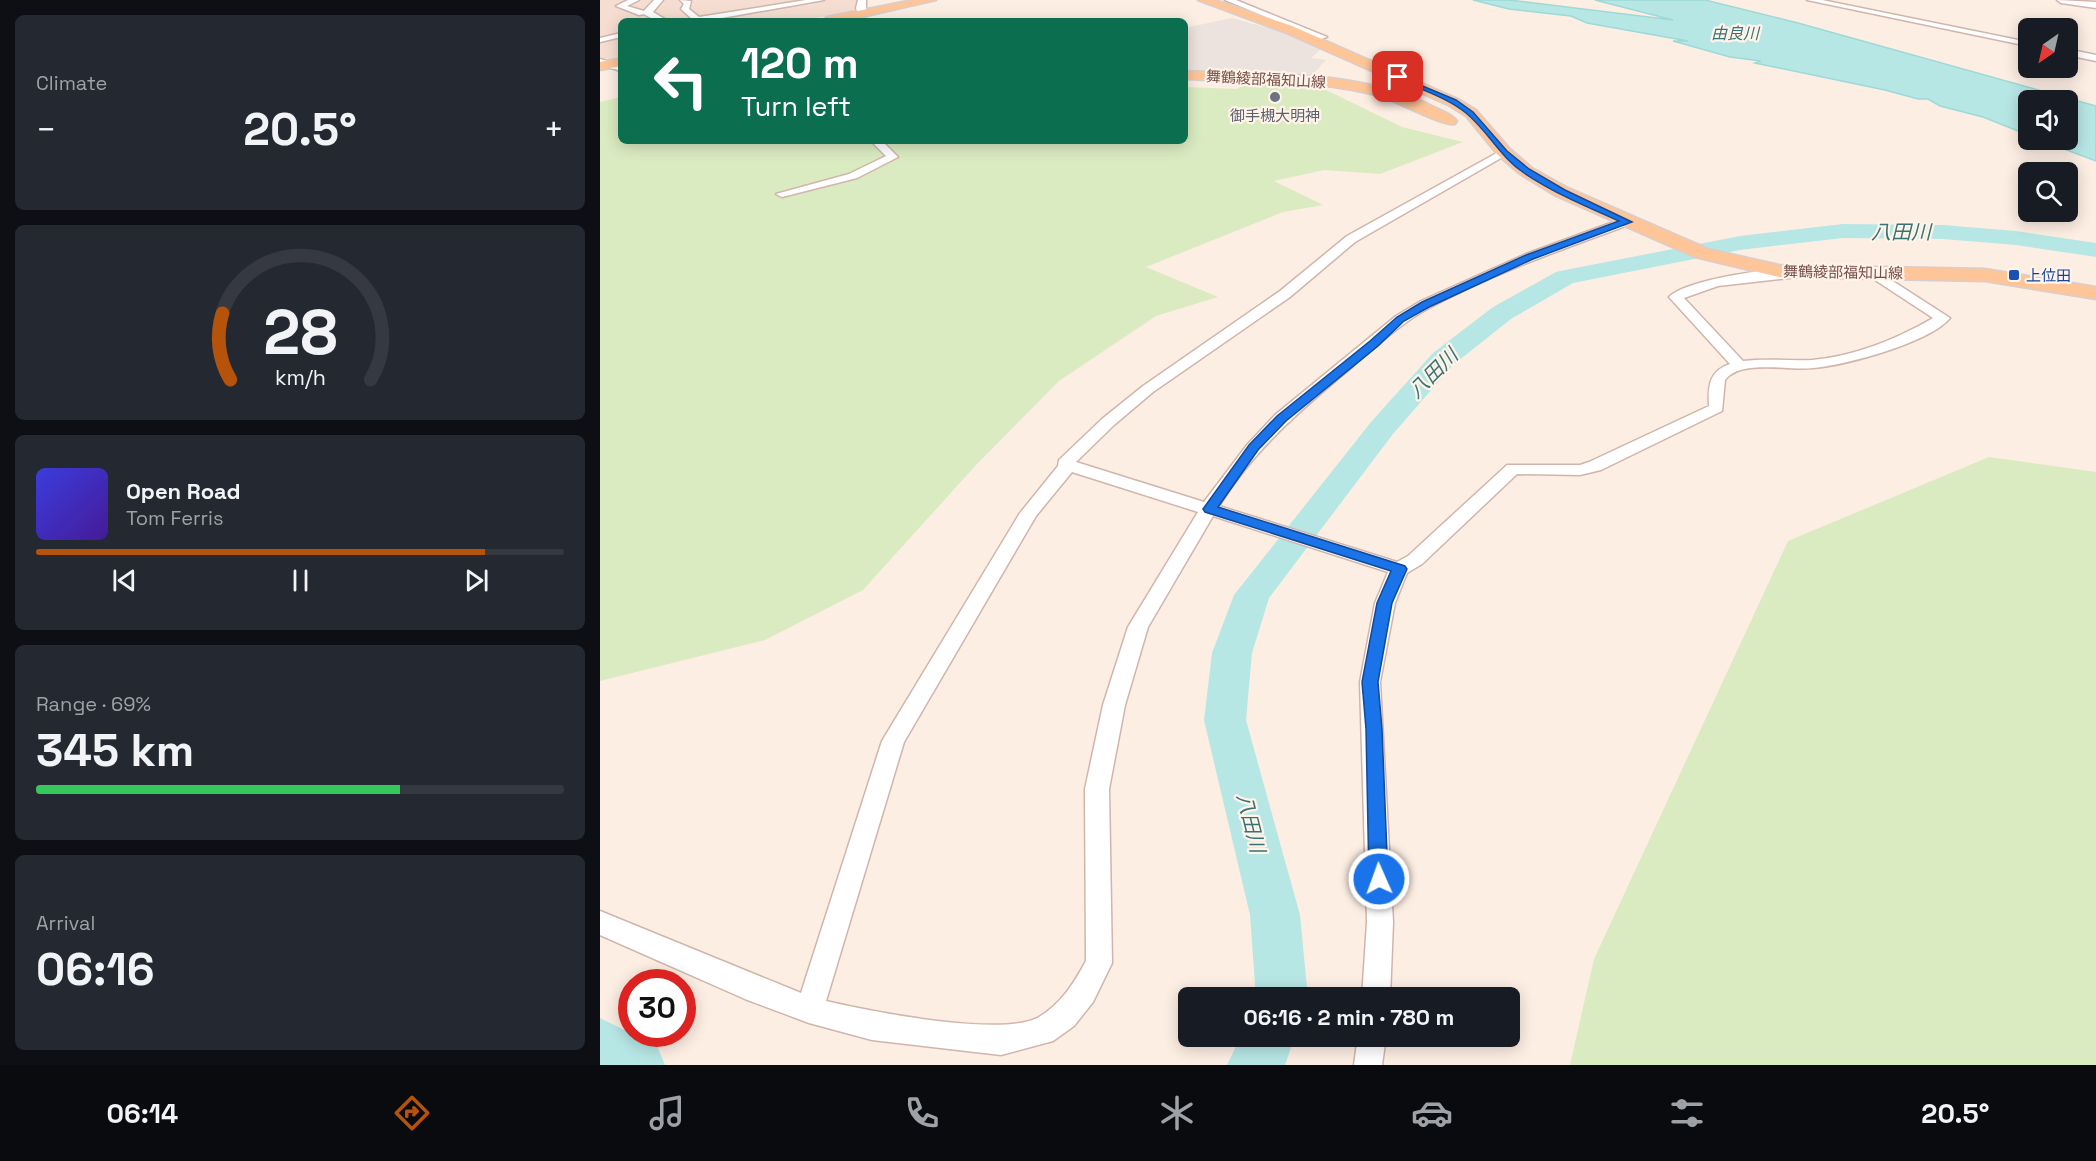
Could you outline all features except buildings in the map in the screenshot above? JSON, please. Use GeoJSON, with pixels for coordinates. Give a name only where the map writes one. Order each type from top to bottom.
{"type":"FeatureCollection","features":[{"type":"Feature","properties":{"kind":"main road"},"geometry":{"type":"LineString","coordinates":[[863,18],[930,0]]}},
{"type":"Feature","properties":{"kind":"main road","name":"舞鶴綾部福知山線"},"geometry":{"type":"LineString","coordinates":[[1204,0],[1288,29],[1453,102],[1471,113],[1504,152],[1526,171],[1562,192],[1702,253],[1779,271],[1985,275],[2096,293]]}},
{"type":"Feature","properties":{"kind":"main road","name":"舞鶴綾部福知山線"},"geometry":{"type":"LineString","coordinates":[[1188,75],[1290,78],[1332,82],[1408,102],[1464,128],[1482,127]]}},
{"type":"Feature","properties":{"kind":"street"},"geometry":{"type":"LineString","coordinates":[[635,0],[620,6],[657,18]]}},
{"type":"Feature","properties":{"kind":"street"},"geometry":{"type":"LineString","coordinates":[[647,13],[659,0]]}},
{"type":"Feature","properties":{"kind":"street"},"geometry":{"type":"LineString","coordinates":[[684,0],[688,3],[686,9],[693,18]]}},
{"type":"Feature","properties":{"kind":"street"},"geometry":{"type":"LineString","coordinates":[[782,6],[798,0]]}},
{"type":"Feature","properties":{"kind":"street"},"geometry":{"type":"LineString","coordinates":[[708,18],[820,0]]}},
{"type":"Feature","properties":{"kind":"street"},"geometry":{"type":"LineString","coordinates":[[862,0],[860,8],[863,18]]}},
{"type":"Feature","properties":{"kind":"street"},"geometry":{"type":"LineString","coordinates":[[1229,0],[1323,37]]}},
{"type":"Feature","properties":{"kind":"street"},"geometry":{"type":"LineString","coordinates":[[1811,0],[2018,42]]}},
{"type":"Feature","properties":{"kind":"street"},"geometry":{"type":"LineString","coordinates":[[2061,0],[2096,5]]}},
{"type":"Feature","properties":{"kind":"street"},"geometry":{"type":"LineString","coordinates":[[754,11],[762,18]]}},
{"type":"Feature","properties":{"kind":"street"},"geometry":{"type":"LineString","coordinates":[[600,40],[618,36]]}},
{"type":"Feature","properties":{"kind":"street"},"geometry":{"type":"LineString","coordinates":[[2078,54],[2096,58]]}},
{"type":"Feature","properties":{"kind":"street"},"geometry":{"type":"LineString","coordinates":[[782,194],[853,176],[892,157],[879,144]]}},
{"type":"Feature","properties":{"kind":"street"},"geometry":{"type":"LineString","coordinates":[[1068,465],[1065,464],[1108,422],[1148,388],[1285,294],[1351,239],[1504,152]]}},
{"type":"Feature","properties":{"kind":"street"},"geometry":{"type":"LineString","coordinates":[[600,923],[663,952],[809,1010],[872,1026],[1000,1041],[1043,1031],[1064,1016],[1083,993],[1099,963],[1097,789],[1114,705],[1138,627],[1209,509],[1253,448],[1281,418],[1374,344],[1401,319],[1426,304],[1530,257],[1627,222]]}},
{"type":"Feature","properties":{"kind":"street"},"geometry":{"type":"LineString","coordinates":[[1739,365],[1676,297],[1692,290],[1734,279],[1800,273]]}},
{"type":"Feature","properties":{"kind":"street"},"geometry":{"type":"LineString","coordinates":[[1377,987],[1380,922],[1374,729],[1370,682],[1385,603],[1400,569],[1415,560],[1514,469],[1580,470],[1595,466],[1717,408],[1717,381],[1723,372],[1739,365],[1812,364],[1862,353],[1918,333],[1942,318],[1874,273]]}},
{"type":"Feature","properties":{"kind":"street"},"geometry":{"type":"LineString","coordinates":[[1068,465],[1400,569]]}},
{"type":"Feature","properties":{"kind":"street"},"geometry":{"type":"LineString","coordinates":[[809,1010],[893,741],[1029,513],[1068,465]]}},
{"type":"Feature","properties":{"kind":"street"},"geometry":{"type":"LineString","coordinates":[[1368,1065],[1370,1047]]}},
{"type":"Feature","properties":{"kind":"shaded area"},"geometry":{"type":"Polygon","coordinates":[[[600,0],[857,0],[854,11],[816,18],[618,18],[618,57],[600,60],[600,0]]]}},
{"type":"Feature","properties":{"kind":"shaded area"},"geometry":{"type":"Polygon","coordinates":[[[1232,18],[1276,30],[1321,49],[1311,58],[1326,60],[1309,78],[1188,74],[1188,27],[1232,18]]]}},
{"type":"Feature","properties":{"kind":"green space"},"geometry":{"type":"Polygon","coordinates":[[[1247,82],[1303,82],[1320,87],[1402,127],[1463,142],[1380,174],[1324,170],[1274,181],[1323,205],[1283,212],[1146,267],[1218,297],[1156,316],[1059,381],[976,465],[863,590],[765,640],[600,681],[600,102],[618,98],[618,144],[1188,144],[1188,87],[1237,89],[1247,82]]]}},
{"type":"Feature","properties":{"kind":"green space"},"geometry":{"type":"Polygon","coordinates":[[[1989,457],[2096,472],[2096,1065],[1570,1065],[1594,959],[1788,541],[1989,457]]]}},
{"type":"Feature","properties":{"kind":"water","name":"由良川"},"geometry":{"type":"Polygon","coordinates":[[[1473,0],[1509,0],[1673,20],[1595,0],[1705,0],[1798,23],[2039,90],[2018,90],[2018,131],[1983,117],[1940,106],[1928,99],[1918,99],[1755,63],[1761,61],[1730,57],[1673,41],[1688,41],[1587,23],[1571,16],[1509,9],[1473,0]]]}},
{"type":"Feature","properties":{"kind":"water","name":"由良川"},"geometry":{"type":"Polygon","coordinates":[[[2078,101],[2096,106],[2096,161],[2067,150],[2078,150],[2078,101]]]}},
{"type":"Feature","properties":{"kind":"waterway","name":"八田川"},"geometry":{"type":"LineString","coordinates":[[1281,987],[1275,915],[1248,818],[1225,720],[1232,653],[1252,595],[1382,428],[1443,359],[1502,313],[1565,277],[1740,243],[1843,231],[1943,232],[2016,238],[2096,250]]}},
{"type":"Feature","properties":{"kind":"waterway","name":"八田川"},"geometry":{"type":"LineString","coordinates":[[600,1045],[638,1065]]}},
{"type":"Feature","properties":{"kind":"waterway","name":"八田川"},"geometry":{"type":"LineString","coordinates":[[1254,1065],[1259,1061],[1264,1047]]}},
{"type":"Feature","properties":{"kind":"place","name":"御手槻大明神"},"geometry":{"type":"Point","coordinates":[1275,97]}},
{"type":"Feature","properties":{"kind":"place","name":"上位田"},"geometry":{"type":"Point","coordinates":[2014,275]}},
{"type":"Feature","properties":{"kind":"route"},"geometry":{"type":"LineString","coordinates":[[1379,879],[1374,729],[1370,682],[1385,603],[1400,569],[1209,509],[1253,448],[1281,418],[1345,364],[1374,344],[1401,319],[1426,304],[1530,257],[1627,222],[1562,192],[1526,171],[1504,152],[1471,113],[1453,102],[1398,77]]}}]}
